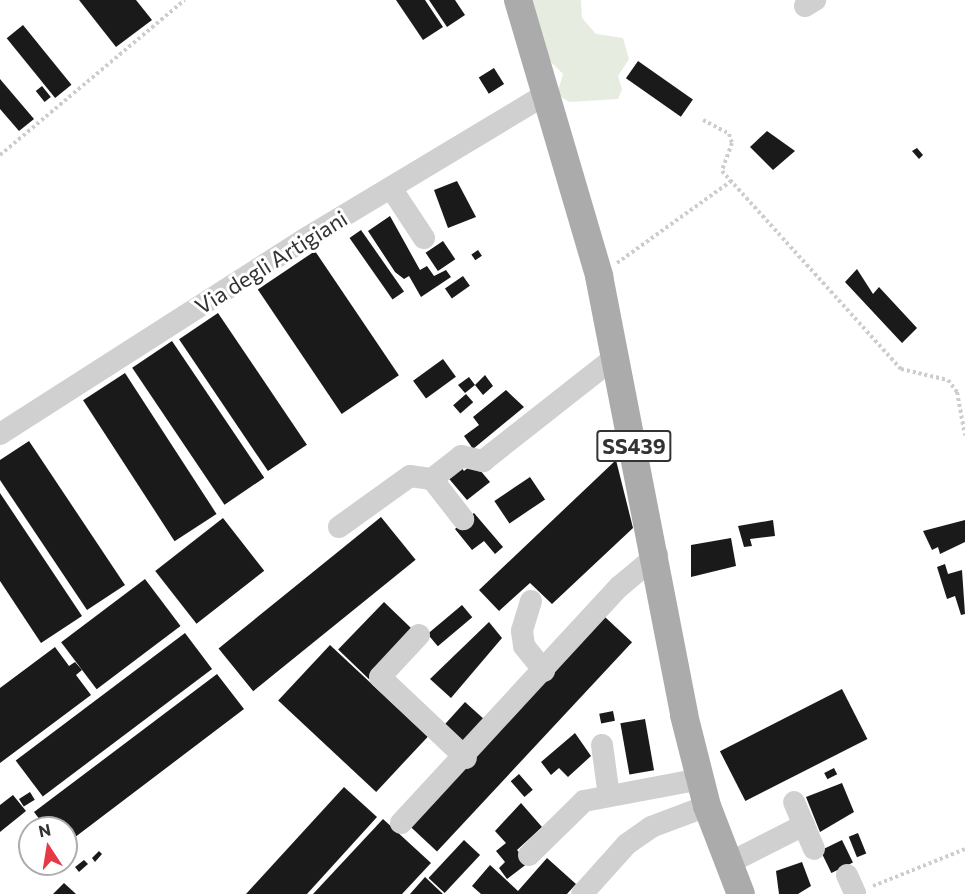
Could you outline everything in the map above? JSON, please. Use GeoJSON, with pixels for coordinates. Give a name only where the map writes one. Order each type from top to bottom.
{"type":"FeatureCollection","features":[{"type":"Feature","properties":{"kind":"main road","name":"SS439"},"geometry":{"type":"LineString","coordinates":[[518,0],[599,276],[657,555],[700,778],[707,806],[734,884]]}},
{"type":"Feature","properties":{"kind":"lane","name":"Via degli Artigiani"},"geometry":{"type":"LineString","coordinates":[[0,434],[391,188],[545,95]]}},
{"type":"Feature","properties":{"kind":"lane"},"geometry":{"type":"LineString","coordinates":[[391,188],[424,238]]}},
{"type":"Feature","properties":{"kind":"lane"},"geometry":{"type":"LineString","coordinates":[[432,479],[461,456],[483,461],[615,357]]}},
{"type":"Feature","properties":{"kind":"lane"},"geometry":{"type":"LineString","coordinates":[[339,526],[404,479],[424,474],[432,479],[463,519]]}},
{"type":"Feature","properties":{"kind":"lane"},"geometry":{"type":"LineString","coordinates":[[401,823],[466,758],[619,587],[657,555]]}},
{"type":"Feature","properties":{"kind":"lane"},"geometry":{"type":"LineString","coordinates":[[531,601],[522,631],[524,646],[544,671]]}},
{"type":"Feature","properties":{"kind":"lane"},"geometry":{"type":"LineString","coordinates":[[419,635],[380,677],[428,710],[466,758]]}},
{"type":"Feature","properties":{"kind":"lane"},"geometry":{"type":"LineString","coordinates":[[602,745],[609,796]]}},
{"type":"Feature","properties":{"kind":"lane"},"geometry":{"type":"LineString","coordinates":[[529,855],[584,801],[700,778]]}},
{"type":"Feature","properties":{"kind":"lane"},"geometry":{"type":"LineString","coordinates":[[794,802],[814,849]]}},
{"type":"Feature","properties":{"kind":"lane"},"geometry":{"type":"LineString","coordinates":[[582,894],[627,844],[651,827],[707,806]]}},
{"type":"Feature","properties":{"kind":"lane"},"geometry":{"type":"LineString","coordinates":[[734,884],[804,825]]}},
{"type":"Feature","properties":{"kind":"path"},"geometry":{"type":"LineString","coordinates":[[0,155],[185,0]]}},
{"type":"Feature","properties":{"kind":"path"},"geometry":{"type":"LineString","coordinates":[[703,120],[729,134],[732,143],[720,165],[731,181],[900,369],[948,380],[957,392],[965,435]]}},
{"type":"Feature","properties":{"kind":"path"},"geometry":{"type":"LineString","coordinates":[[599,276],[731,181]]}},
{"type":"Feature","properties":{"kind":"path"},"geometry":{"type":"LineString","coordinates":[[856,888],[965,849]]}},
{"type":"Feature","properties":{"kind":"shaded area"},"geometry":{"type":"Polygon","coordinates":[[[528,0],[581,0],[582,18],[596,34],[623,38],[629,59],[618,76],[622,89],[618,99],[569,102],[557,94],[563,74],[544,55],[528,0]]]}},
{"type":"Feature","properties":{"kind":"building"},"geometry":{"type":"Polygon","coordinates":[[[79,0],[136,0],[152,20],[116,47],[79,0]]]}},
{"type":"Feature","properties":{"kind":"building"},"geometry":{"type":"Polygon","coordinates":[[[396,0],[425,0],[443,27],[423,40],[396,0]]]}},
{"type":"Feature","properties":{"kind":"building"},"geometry":{"type":"Polygon","coordinates":[[[429,0],[455,0],[465,15],[447,27],[429,0]]]}},
{"type":"Feature","properties":{"kind":"building"},"geometry":{"type":"Polygon","coordinates":[[[23,25],[71,85],[55,98],[7,38],[23,25]]]}},
{"type":"Feature","properties":{"kind":"building"},"geometry":{"type":"Polygon","coordinates":[[[638,61],[693,99],[681,117],[626,78],[638,61]]]}},
{"type":"Feature","properties":{"kind":"building"},"geometry":{"type":"Polygon","coordinates":[[[494,68],[504,84],[489,94],[479,78],[494,68]]]}},
{"type":"Feature","properties":{"kind":"building"},"geometry":{"type":"Polygon","coordinates":[[[0,79],[34,119],[19,131],[0,109],[0,79]]]}},
{"type":"Feature","properties":{"kind":"building"},"geometry":{"type":"Polygon","coordinates":[[[42,86],[51,97],[45,102],[36,91],[42,86]]]}},
{"type":"Feature","properties":{"kind":"building"},"geometry":{"type":"Polygon","coordinates":[[[767,131],[795,151],[773,170],[750,147],[767,131]]]}},
{"type":"Feature","properties":{"kind":"building"},"geometry":{"type":"Polygon","coordinates":[[[917,148],[923,155],[919,159],[912,151],[917,148]]]}},
{"type":"Feature","properties":{"kind":"building"},"geometry":{"type":"Polygon","coordinates":[[[457,181],[476,217],[448,228],[434,190],[457,181]]]}},
{"type":"Feature","properties":{"kind":"building"},"geometry":{"type":"Polygon","coordinates":[[[390,216],[420,270],[427,266],[434,276],[446,270],[451,277],[421,297],[409,276],[404,279],[395,272],[368,231],[390,216]]]}},
{"type":"Feature","properties":{"kind":"building"},"geometry":{"type":"Polygon","coordinates":[[[361,230],[404,291],[393,299],[350,238],[361,230]]]}},
{"type":"Feature","properties":{"kind":"building"},"geometry":{"type":"Polygon","coordinates":[[[443,241],[455,259],[438,271],[426,253],[443,241]]]}},
{"type":"Feature","properties":{"kind":"building"},"geometry":{"type":"Polygon","coordinates":[[[478,250],[482,256],[475,260],[471,254],[478,250]]]}},
{"type":"Feature","properties":{"kind":"building"},"geometry":{"type":"Polygon","coordinates":[[[315,251],[399,375],[342,414],[258,290],[315,251]]]}},
{"type":"Feature","properties":{"kind":"building"},"geometry":{"type":"Polygon","coordinates":[[[857,269],[873,294],[879,287],[917,328],[902,343],[845,282],[857,269]]]}},
{"type":"Feature","properties":{"kind":"building"},"geometry":{"type":"Polygon","coordinates":[[[463,276],[470,286],[452,298],[445,289],[463,276]]]}},
{"type":"Feature","properties":{"kind":"building"},"geometry":{"type":"Polygon","coordinates":[[[218,313],[307,445],[268,471],[179,339],[218,313]]]}},
{"type":"Feature","properties":{"kind":"building"},"geometry":{"type":"Polygon","coordinates":[[[172,341],[264,478],[224,505],[132,368],[172,341]]]}},
{"type":"Feature","properties":{"kind":"building"},"geometry":{"type":"Polygon","coordinates":[[[443,359],[456,377],[426,399],[413,381],[443,359]]]}},
{"type":"Feature","properties":{"kind":"building"},"geometry":{"type":"Polygon","coordinates":[[[125,373],[216,514],[175,541],[83,400],[125,373]]]}},
{"type":"Feature","properties":{"kind":"building"},"geometry":{"type":"Polygon","coordinates":[[[485,375],[493,386],[483,395],[475,385],[485,375]]]}},
{"type":"Feature","properties":{"kind":"building"},"geometry":{"type":"Polygon","coordinates":[[[469,377],[475,385],[465,393],[458,385],[469,377]]]}},
{"type":"Feature","properties":{"kind":"building"},"geometry":{"type":"Polygon","coordinates":[[[506,390],[524,407],[473,449],[464,436],[479,425],[473,417],[506,390]]]}},
{"type":"Feature","properties":{"kind":"building"},"geometry":{"type":"Polygon","coordinates":[[[466,394],[473,402],[460,413],[453,405],[466,394]]]}},
{"type":"Feature","properties":{"kind":"building"},"geometry":{"type":"Polygon","coordinates":[[[29,441],[125,585],[87,610],[0,480],[0,460],[29,441]]]}},
{"type":"Feature","properties":{"kind":"building"},"geometry":{"type":"Polygon","coordinates":[[[616,460],[633,528],[552,604],[530,583],[499,611],[479,590],[616,460]]]}},
{"type":"Feature","properties":{"kind":"building"},"geometry":{"type":"Polygon","coordinates":[[[458,463],[464,471],[474,463],[490,482],[467,500],[445,474],[458,463]]]}},
{"type":"Feature","properties":{"kind":"building"},"geometry":{"type":"Polygon","coordinates":[[[530,477],[545,499],[509,523],[494,501],[530,477]]]}},
{"type":"Feature","properties":{"kind":"building"},"geometry":{"type":"Polygon","coordinates":[[[0,493],[82,616],[41,643],[0,581],[0,493]]]}},
{"type":"Feature","properties":{"kind":"building"},"geometry":{"type":"Polygon","coordinates":[[[474,513],[503,547],[495,554],[484,541],[472,550],[455,529],[474,513]]]}},
{"type":"Feature","properties":{"kind":"building"},"geometry":{"type":"Polygon","coordinates":[[[381,517],[416,560],[253,691],[219,649],[381,517]]]}},
{"type":"Feature","properties":{"kind":"building"},"geometry":{"type":"Polygon","coordinates":[[[223,518],[264,571],[196,624],[155,571],[223,518]]]}},
{"type":"Feature","properties":{"kind":"building"},"geometry":{"type":"Polygon","coordinates":[[[773,520],[775,536],[750,539],[752,546],[744,547],[738,526],[773,520]]]}},
{"type":"Feature","properties":{"kind":"building"},"geometry":{"type":"Polygon","coordinates":[[[965,520],[965,542],[940,554],[938,547],[932,550],[923,531],[965,520]]]}},
{"type":"Feature","properties":{"kind":"building"},"geometry":{"type":"Polygon","coordinates":[[[731,538],[736,566],[691,577],[691,545],[731,538]]]}},
{"type":"Feature","properties":{"kind":"building"},"geometry":{"type":"Polygon","coordinates":[[[945,564],[948,574],[962,570],[965,614],[961,615],[955,596],[947,599],[937,567],[945,564]]]}},
{"type":"Feature","properties":{"kind":"building"},"geometry":{"type":"Polygon","coordinates":[[[145,579],[181,626],[97,689],[61,642],[145,579]]]}},
{"type":"Feature","properties":{"kind":"building"},"geometry":{"type":"Polygon","coordinates":[[[384,602],[415,632],[369,679],[338,649],[384,602]]]}},
{"type":"Feature","properties":{"kind":"building"},"geometry":{"type":"Polygon","coordinates":[[[462,605],[472,617],[438,646],[428,634],[462,605]]]}},
{"type":"Feature","properties":{"kind":"building"},"geometry":{"type":"Polygon","coordinates":[[[605,617],[632,642],[437,851],[410,826],[605,617]]]}},
{"type":"Feature","properties":{"kind":"building"},"geometry":{"type":"Polygon","coordinates":[[[489,622],[502,638],[451,698],[430,679],[489,622]]]}},
{"type":"Feature","properties":{"kind":"building"},"geometry":{"type":"Polygon","coordinates":[[[185,633],[212,669],[43,797],[16,761],[185,633]]]}},
{"type":"Feature","properties":{"kind":"building"},"geometry":{"type":"Polygon","coordinates":[[[330,645],[428,736],[376,792],[278,701],[330,645]]]}},
{"type":"Feature","properties":{"kind":"building"},"geometry":{"type":"Polygon","coordinates":[[[55,647],[69,666],[75,662],[82,670],[76,675],[91,695],[0,763],[0,688],[55,647]]]}},
{"type":"Feature","properties":{"kind":"building"},"geometry":{"type":"Polygon","coordinates":[[[217,674],[244,709],[78,835],[78,816],[37,816],[34,812],[217,674]]]}},
{"type":"Feature","properties":{"kind":"building"},"geometry":{"type":"Polygon","coordinates":[[[842,689],[867,739],[745,801],[720,751],[842,689]]]}},
{"type":"Feature","properties":{"kind":"building"},"geometry":{"type":"Polygon","coordinates":[[[465,702],[484,719],[462,743],[444,726],[465,702]]]}},
{"type":"Feature","properties":{"kind":"building"},"geometry":{"type":"Polygon","coordinates":[[[613,711],[615,721],[601,723],[599,714],[613,711]]]}},
{"type":"Feature","properties":{"kind":"building"},"geometry":{"type":"Polygon","coordinates":[[[645,719],[654,770],[629,775],[620,723],[645,719]]]}},
{"type":"Feature","properties":{"kind":"building"},"geometry":{"type":"Polygon","coordinates":[[[575,733],[591,756],[568,777],[559,768],[551,775],[541,762],[575,733]]]}},
{"type":"Feature","properties":{"kind":"building"},"geometry":{"type":"Polygon","coordinates":[[[834,768],[837,774],[827,779],[824,773],[834,768]]]}},
{"type":"Feature","properties":{"kind":"building"},"geometry":{"type":"Polygon","coordinates":[[[519,774],[533,790],[524,797],[511,781],[519,774]]]}},
{"type":"Feature","properties":{"kind":"building"},"geometry":{"type":"Polygon","coordinates":[[[842,783],[854,812],[820,832],[806,797],[842,783]]]}},
{"type":"Feature","properties":{"kind":"building"},"geometry":{"type":"Polygon","coordinates":[[[344,787],[377,817],[307,894],[246,894],[344,787]]]}},
{"type":"Feature","properties":{"kind":"building"},"geometry":{"type":"Polygon","coordinates":[[[30,792],[35,800],[24,807],[19,799],[30,792]]]}},
{"type":"Feature","properties":{"kind":"building"},"geometry":{"type":"Polygon","coordinates":[[[13,795],[26,811],[0,832],[0,805],[13,795]]]}},
{"type":"Feature","properties":{"kind":"building"},"geometry":{"type":"Polygon","coordinates":[[[521,803],[542,827],[517,850],[528,863],[507,879],[499,868],[505,862],[496,851],[506,843],[495,831],[521,803]]]}},
{"type":"Feature","properties":{"kind":"building"},"geometry":{"type":"Polygon","coordinates":[[[383,819],[431,863],[402,894],[313,894],[383,819]]]}},
{"type":"Feature","properties":{"kind":"building"},"geometry":{"type":"Polygon","coordinates":[[[858,833],[866,853],[857,857],[849,837],[858,833]]]}},
{"type":"Feature","properties":{"kind":"building"},"geometry":{"type":"Polygon","coordinates":[[[464,840],[480,855],[445,893],[429,878],[464,840]]]}},
{"type":"Feature","properties":{"kind":"building"},"geometry":{"type":"Polygon","coordinates":[[[842,840],[853,862],[831,873],[820,851],[842,840]]]}},
{"type":"Feature","properties":{"kind":"building"},"geometry":{"type":"Polygon","coordinates":[[[99,851],[102,854],[95,862],[92,858],[99,851]]]}},
{"type":"Feature","properties":{"kind":"building"},"geometry":{"type":"Polygon","coordinates":[[[547,858],[576,884],[567,894],[481,894],[472,886],[490,865],[518,891],[547,858]]]}},
{"type":"Feature","properties":{"kind":"building"},"geometry":{"type":"Polygon","coordinates":[[[84,860],[88,864],[79,872],[78,865],[84,860]]]}},
{"type":"Feature","properties":{"kind":"building"},"geometry":{"type":"Polygon","coordinates":[[[802,862],[811,886],[798,894],[779,894],[776,871],[802,862]]]}},
{"type":"Feature","properties":{"kind":"building"},"geometry":{"type":"Polygon","coordinates":[[[425,877],[443,894],[410,894],[425,877]]]}},
{"type":"Feature","properties":{"kind":"building"},"geometry":{"type":"Polygon","coordinates":[[[64,883],[76,894],[53,894],[64,883]]]}}]}
